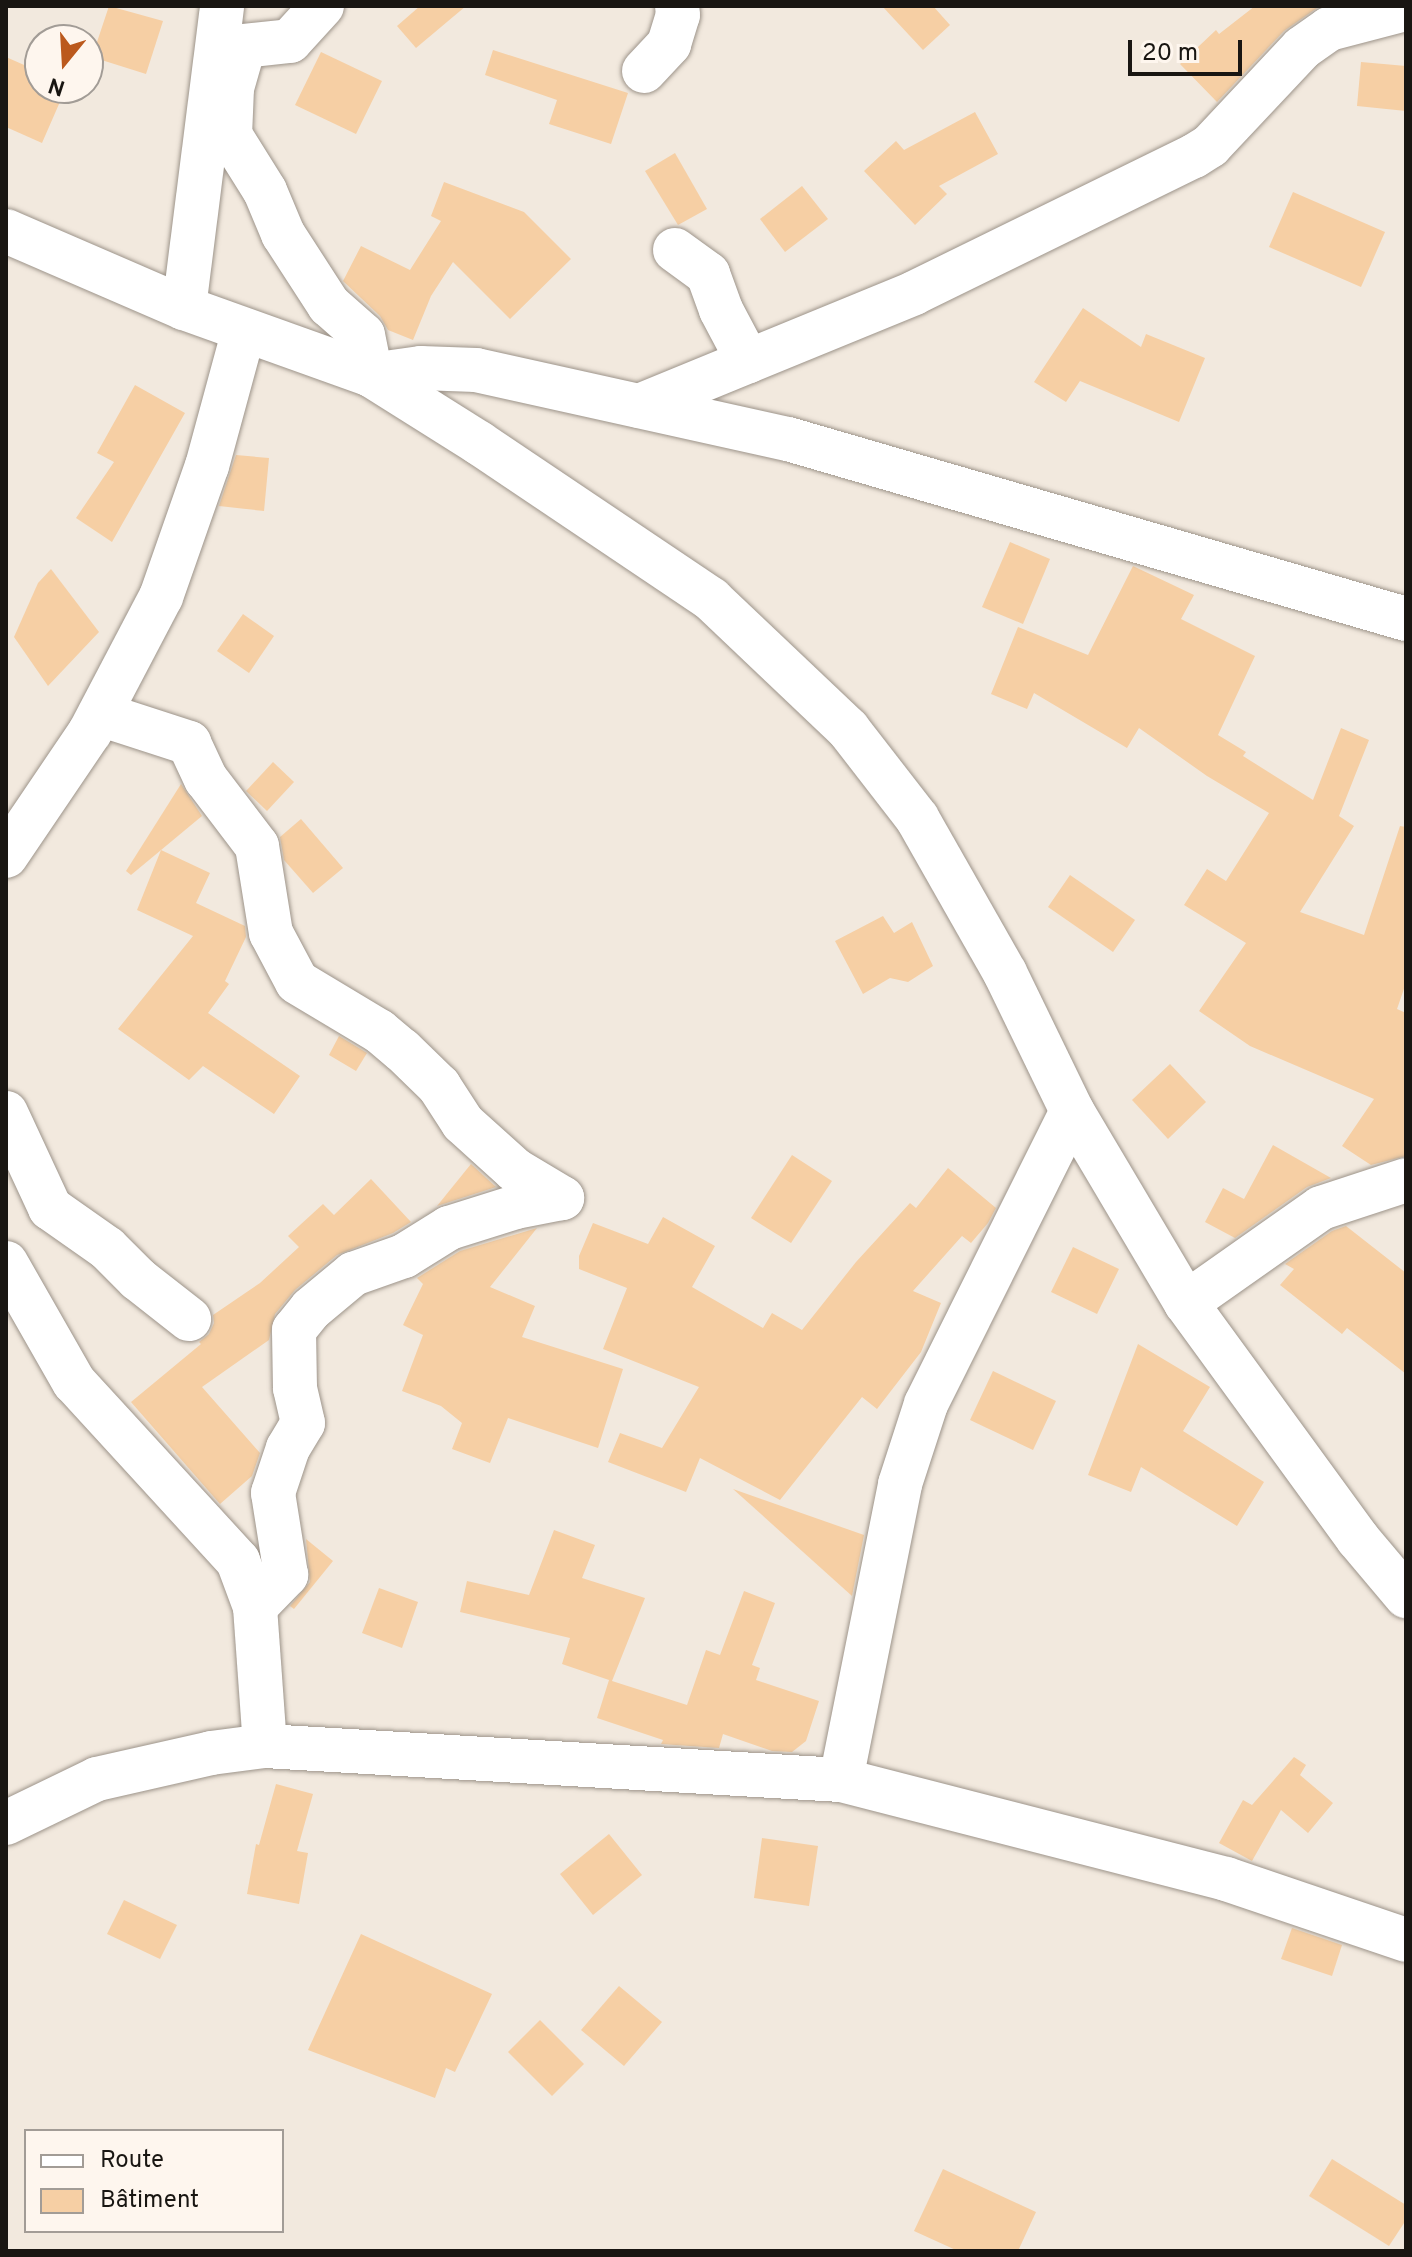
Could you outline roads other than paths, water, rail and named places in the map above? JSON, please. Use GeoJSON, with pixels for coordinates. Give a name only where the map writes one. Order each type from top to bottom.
{"type":"FeatureCollection","features":[{"type":"Feature","properties":{"kind":"street"},"geometry":{"type":"LineString","coordinates":[[184,308],[222,6]]}},
{"type":"Feature","properties":{"kind":"street"},"geometry":{"type":"LineString","coordinates":[[322,6],[290,41],[244,46],[232,88],[230,135],[265,191],[283,234],[329,305],[363,335],[371,375]]}},
{"type":"Feature","properties":{"kind":"street"},"geometry":{"type":"LineString","coordinates":[[644,71],[669,44],[678,15],[677,6]]}},
{"type":"Feature","properties":{"kind":"street"},"geometry":{"type":"LineString","coordinates":[[639,406],[914,293],[1194,156],[1210,146],[1302,48],[1329,29],[1406,9]]}},
{"type":"Feature","properties":{"kind":"street"},"geometry":{"type":"LineString","coordinates":[[6,231],[184,308],[371,375],[479,443],[711,599],[848,729],[917,818],[1005,973],[1072,1111],[1186,1303],[1358,1539],[1406,1596]]}},
{"type":"Feature","properties":{"kind":"street"},"geometry":{"type":"LineString","coordinates":[[675,250],[708,274],[721,310],[748,361]]}},
{"type":"Feature","properties":{"kind":"street"},"geometry":{"type":"LineString","coordinates":[[6,856],[100,714],[161,597],[207,466],[244,330]]}},
{"type":"Feature","properties":{"kind":"street"},"geometry":{"type":"LineString","coordinates":[[371,375],[421,368],[476,370],[788,439],[1406,619]]}},
{"type":"Feature","properties":{"kind":"street"},"geometry":{"type":"LineString","coordinates":[[100,714],[189,743],[206,779],[257,846],[271,933],[297,982],[379,1031],[439,1086],[463,1123],[515,1170],[562,1198],[516,1207],[449,1228],[404,1256],[353,1274],[311,1309],[294,1330],[295,1388],[303,1423],[288,1448],[273,1493],[286,1575],[255,1607]]}},
{"type":"Feature","properties":{"kind":"street"},"geometry":{"type":"LineString","coordinates":[[841,1780],[900,1484],[926,1404],[1072,1111]]}},
{"type":"Feature","properties":{"kind":"street"},"geometry":{"type":"LineString","coordinates":[[6,1113],[50,1208],[107,1248],[138,1279],[189,1319]]}},
{"type":"Feature","properties":{"kind":"street"},"geometry":{"type":"LineString","coordinates":[[1186,1303],[1321,1208],[1406,1180]]}},
{"type":"Feature","properties":{"kind":"street"},"geometry":{"type":"LineString","coordinates":[[6,1263],[74,1382],[238,1561],[255,1607],[265,1746]]}},
{"type":"Feature","properties":{"kind":"street"},"geometry":{"type":"LineString","coordinates":[[6,1823],[97,1779],[211,1753],[265,1746],[841,1780],[1226,1879],[1406,1940]]}}]}
